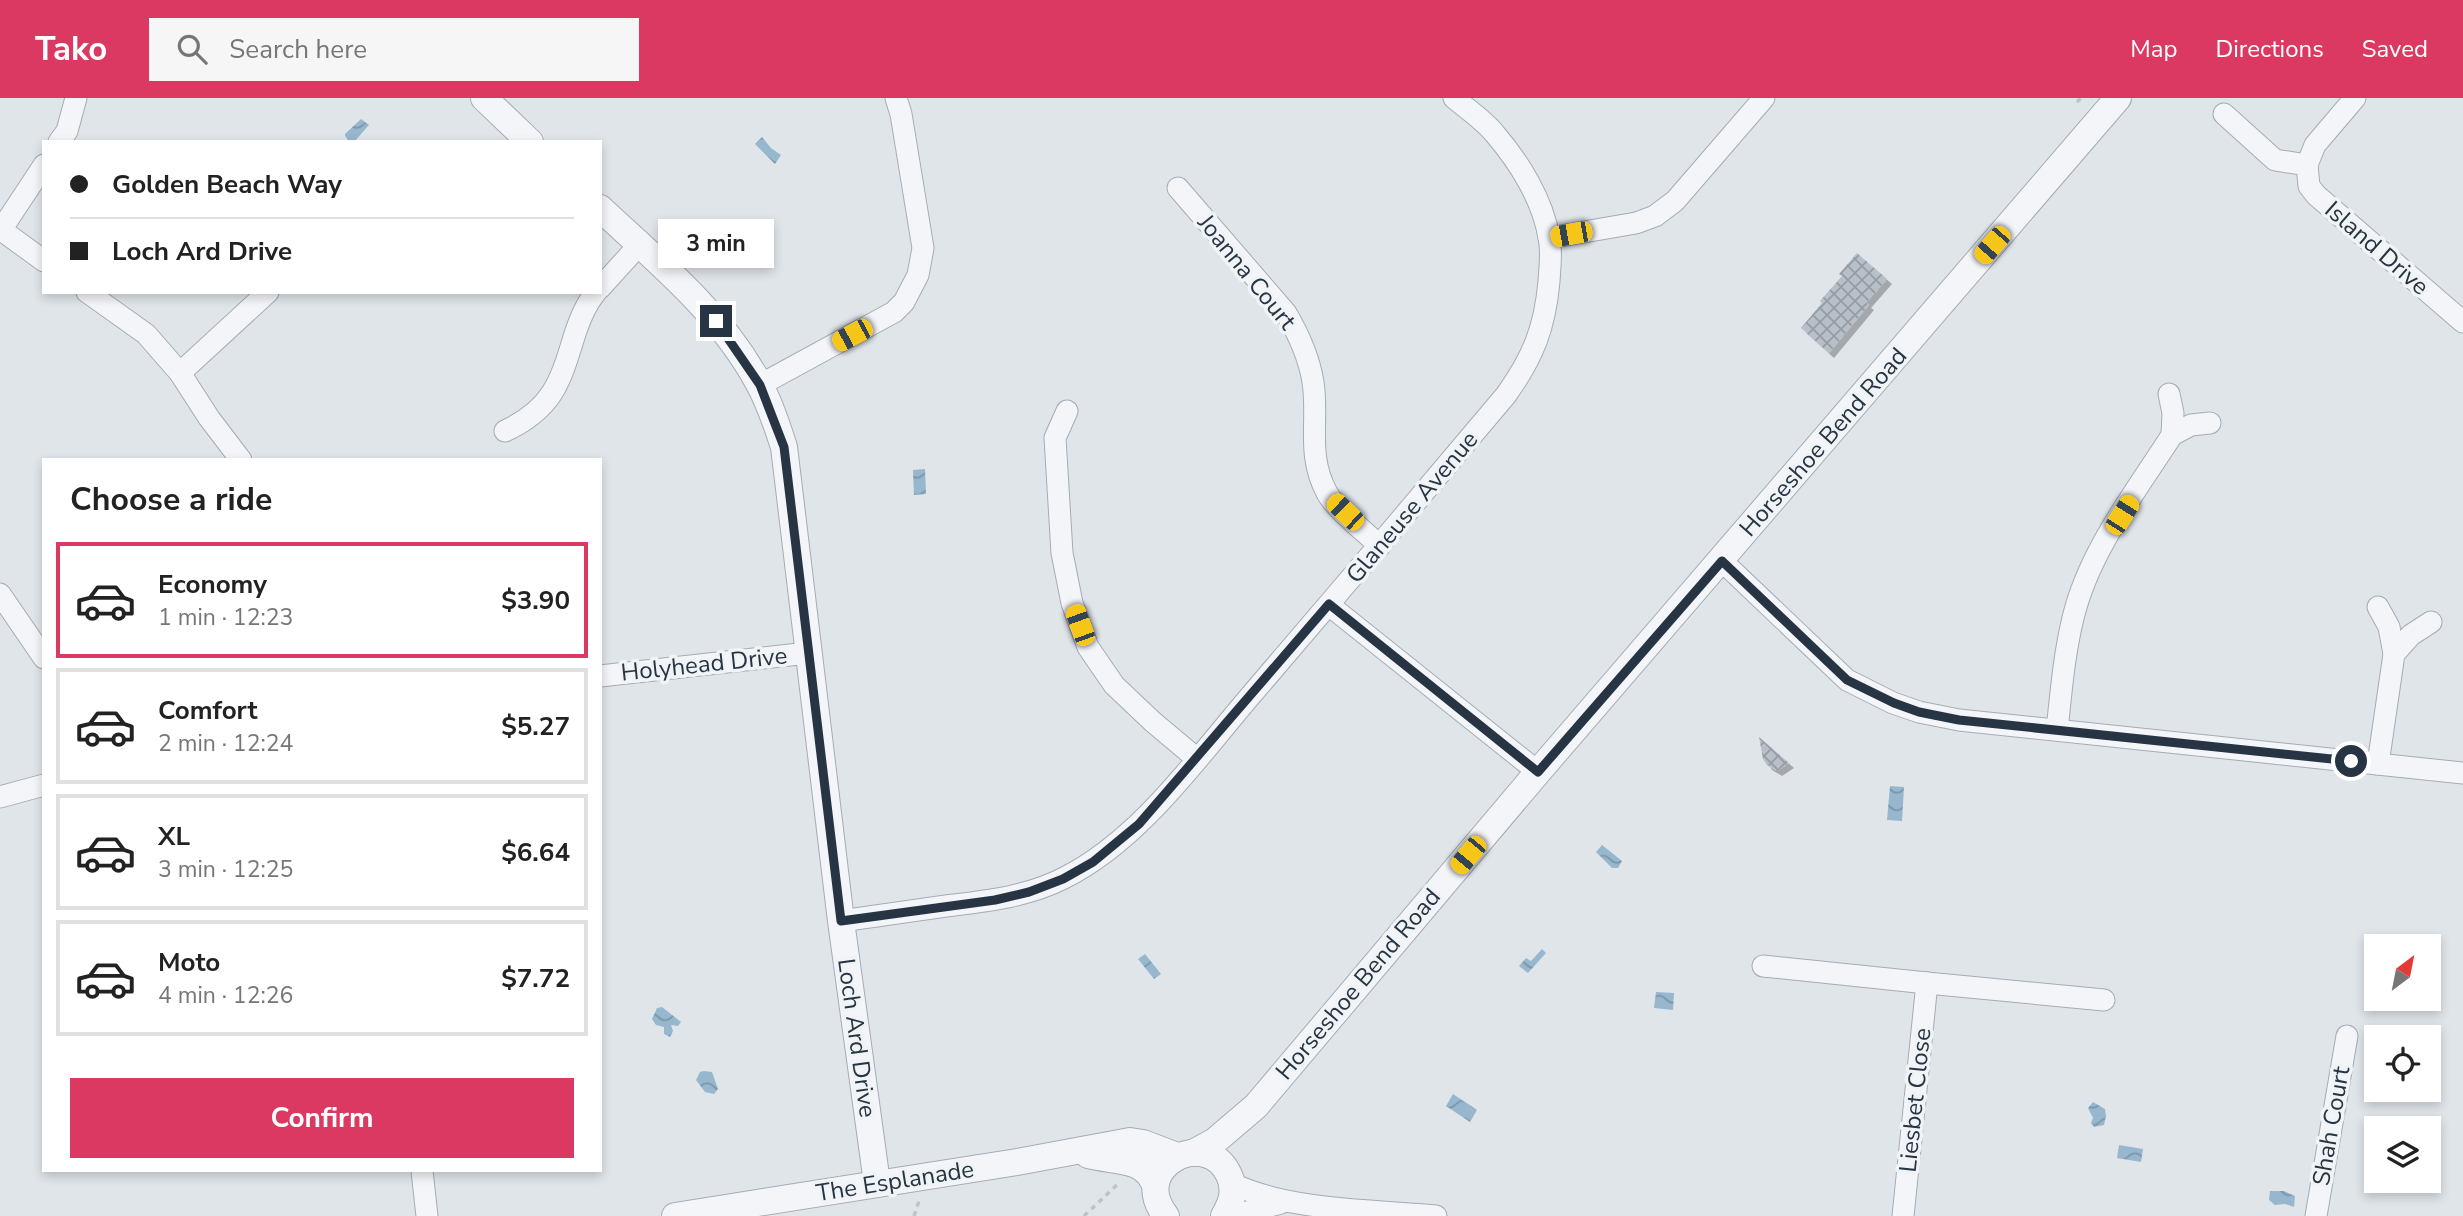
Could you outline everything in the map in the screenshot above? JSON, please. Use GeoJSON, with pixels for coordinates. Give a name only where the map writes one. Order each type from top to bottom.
{"type":"FeatureCollection","features":[{"type":"Feature","properties":{"kind":"street"},"geometry":{"type":"LineString","coordinates":[[61,140],[67,131],[76,98]]}},
{"type":"Feature","properties":{"kind":"street"},"geometry":{"type":"LineString","coordinates":[[484,98],[528,140]]}},
{"type":"Feature","properties":{"kind":"street"},"geometry":{"type":"LineString","coordinates":[[760,385],[894,312],[911,290],[920,268],[923,248],[896,98]]}},
{"type":"Feature","properties":{"kind":"street","name":"Glaneuse Avenue"},"geometry":{"type":"LineString","coordinates":[[841,921],[995,900],[1029,892],[1063,879],[1116,845],[1139,824],[1380,546],[1506,395],[1526,367],[1540,336],[1547,304],[1549,238],[1536,197],[1523,174],[1493,132],[1454,98]]}},
{"type":"Feature","properties":{"kind":"street"},"geometry":{"type":"LineString","coordinates":[[1549,238],[1636,223],[1655,216],[1682,193],[1764,98]]}},
{"type":"Feature","properties":{"kind":"street","name":"Horseshoe Bend Road"},"geometry":{"type":"LineString","coordinates":[[1224,1216],[1233,1195],[1229,1175],[1232,1146],[1256,1106],[1538,772],[2118,98]]}},
{"type":"Feature","properties":{"kind":"street"},"geometry":{"type":"LineString","coordinates":[[2224,114],[2275,160],[2307,165],[2315,145],[2355,98]]}},
{"type":"Feature","properties":{"kind":"street","name":"Island Drive"},"geometry":{"type":"LineString","coordinates":[[2307,165],[2309,186],[2316,195],[2463,322]]}},
{"type":"Feature","properties":{"kind":"street"},"geometry":{"type":"LineString","coordinates":[[42,168],[0,230],[42,260]]}},
{"type":"Feature","properties":{"kind":"street","name":"Joanna Court"},"geometry":{"type":"LineString","coordinates":[[1178,188],[1286,313],[1299,335],[1314,384],[1313,449],[1327,495],[1380,546]]}},
{"type":"Feature","properties":{"kind":"street","name":"Loch Ard Drive"},"geometry":{"type":"LineString","coordinates":[[602,210],[707,308],[760,385],[784,447],[841,921],[877,1183]]}},
{"type":"Feature","properties":{"kind":"street"},"geometry":{"type":"LineString","coordinates":[[602,286],[639,245]]}},
{"type":"Feature","properties":{"kind":"street"},"geometry":{"type":"LineString","coordinates":[[90,294],[146,334],[180,373],[239,458]]}},
{"type":"Feature","properties":{"kind":"street"},"geometry":{"type":"LineString","coordinates":[[180,373],[266,294]]}},
{"type":"Feature","properties":{"kind":"street"},"geometry":{"type":"LineString","coordinates":[[506,431],[527,421],[543,407],[555,389],[584,310],[595,294]]}},
{"type":"Feature","properties":{"kind":"street"},"geometry":{"type":"LineString","coordinates":[[2057,730],[2067,644],[2082,589],[2104,543],[2172,435],[2173,413],[2169,394]]}},
{"type":"Feature","properties":{"kind":"street"},"geometry":{"type":"LineString","coordinates":[[1067,411],[1055,438],[1062,553],[1072,603],[1088,647],[1114,685],[1196,758]]}},
{"type":"Feature","properties":{"kind":"street"},"geometry":{"type":"LineString","coordinates":[[2172,435],[2191,425],[2210,424]]}},
{"type":"Feature","properties":{"kind":"street"},"geometry":{"type":"LineString","coordinates":[[1722,561],[1847,680],[1919,712],[1959,720],[2463,773]]}},
{"type":"Feature","properties":{"kind":"street"},"geometry":{"type":"LineString","coordinates":[[0,594],[42,655]]}},
{"type":"Feature","properties":{"kind":"street"},"geometry":{"type":"LineString","coordinates":[[1329,604],[1538,772]]}},
{"type":"Feature","properties":{"kind":"street"},"geometry":{"type":"LineString","coordinates":[[2378,607],[2389,627],[2394,654],[2378,764]]}},
{"type":"Feature","properties":{"kind":"street"},"geometry":{"type":"LineString","coordinates":[[2394,654],[2411,635],[2431,622]]}},
{"type":"Feature","properties":{"kind":"street","name":"Holyhead Drive"},"geometry":{"type":"LineString","coordinates":[[602,676],[808,653]]}},
{"type":"Feature","properties":{"kind":"street"},"geometry":{"type":"LineString","coordinates":[[0,797],[42,786]]}},
{"type":"Feature","properties":{"kind":"street"},"geometry":{"type":"LineString","coordinates":[[1763,965],[2104,1000]]}},
{"type":"Feature","properties":{"kind":"street","name":"Liesbet Close"},"geometry":{"type":"LineString","coordinates":[[1903,1216],[1927,983]]}},
{"type":"Feature","properties":{"kind":"street","name":"Shah Court"},"geometry":{"type":"LineString","coordinates":[[2316,1216],[2347,1037]]}},
{"type":"Feature","properties":{"kind":"street","name":"Horseshoe Bend Road"},"geometry":{"type":"LineString","coordinates":[[1185,1154],[1215,1141],[1256,1106]]}},
{"type":"Feature","properties":{"kind":"street","name":"The Esplanade"},"geometry":{"type":"LineString","coordinates":[[675,1216],[1130,1141],[1185,1154],[1205,1155],[1229,1175]]}},
{"type":"Feature","properties":{"kind":"street","name":"The Esplanade"},"geometry":{"type":"LineString","coordinates":[[1074,1152],[1136,1164],[1151,1175],[1155,1185]]}},
{"type":"Feature","properties":{"kind":"street"},"geometry":{"type":"LineString","coordinates":[[1166,1216],[1160,1208],[1155,1185],[1164,1168],[1185,1154]]}},
{"type":"Feature","properties":{"kind":"street"},"geometry":{"type":"LineString","coordinates":[[422,1172],[427,1216]]}},
{"type":"Feature","properties":{"kind":"street"},"geometry":{"type":"LineString","coordinates":[[1229,1175],[1263,1197],[1436,1216]]}},
{"type":"Feature","properties":{"kind":"street"},"geometry":{"type":"LineString","coordinates":[[1233,1216],[1290,1202]]}},
{"type":"Feature","properties":{"kind":"water"},"geometry":{"type":"Polygon","coordinates":[[[361,119],[369,125],[356,140],[348,140],[345,134],[361,119]]]}},
{"type":"Feature","properties":{"kind":"water"},"geometry":{"type":"Polygon","coordinates":[[[762,137],[781,155],[775,164],[755,144],[762,137]]]}},
{"type":"Feature","properties":{"kind":"water"},"geometry":{"type":"Polygon","coordinates":[[[925,469],[926,494],[914,495],[913,470],[925,469]]]}},
{"type":"Feature","properties":{"kind":"water"},"geometry":{"type":"Polygon","coordinates":[[[1890,786],[1904,787],[1902,821],[1887,820],[1890,786]]]}},
{"type":"Feature","properties":{"kind":"water"},"geometry":{"type":"Polygon","coordinates":[[[1602,845],[1622,861],[1618,868],[1612,868],[1596,852],[1602,845]]]}},
{"type":"Feature","properties":{"kind":"water"},"geometry":{"type":"Polygon","coordinates":[[[1542,949],[1546,953],[1528,973],[1519,966],[1526,958],[1531,961],[1542,949]]]}},
{"type":"Feature","properties":{"kind":"water"},"geometry":{"type":"Polygon","coordinates":[[[1145,954],[1161,974],[1154,979],[1138,959],[1145,954]]]}},
{"type":"Feature","properties":{"kind":"water"},"geometry":{"type":"Polygon","coordinates":[[[1656,992],[1674,993],[1673,1010],[1654,1008],[1656,992]]]}},
{"type":"Feature","properties":{"kind":"water"},"geometry":{"type":"Polygon","coordinates":[[[662,1007],[681,1022],[678,1026],[671,1025],[673,1031],[670,1037],[664,1034],[664,1027],[656,1025],[652,1019],[657,1008],[662,1007]]]}},
{"type":"Feature","properties":{"kind":"water"},"geometry":{"type":"Polygon","coordinates":[[[700,1072],[712,1072],[718,1089],[714,1094],[705,1092],[696,1080],[700,1072]]]}},
{"type":"Feature","properties":{"kind":"water"},"geometry":{"type":"Polygon","coordinates":[[[1453,1094],[1477,1110],[1470,1122],[1446,1106],[1453,1094]]]}},
{"type":"Feature","properties":{"kind":"water"},"geometry":{"type":"Polygon","coordinates":[[[2093,1102],[2105,1109],[2104,1125],[2094,1127],[2091,1123],[2093,1118],[2088,1108],[2093,1102]]]}},
{"type":"Feature","properties":{"kind":"water"},"geometry":{"type":"Polygon","coordinates":[[[2119,1145],[2143,1149],[2141,1162],[2117,1158],[2119,1145]]]}},
{"type":"Feature","properties":{"kind":"water"},"geometry":{"type":"Polygon","coordinates":[[[2270,1191],[2284,1191],[2295,1196],[2294,1207],[2275,1205],[2269,1200],[2270,1191]]]}},
{"type":"Feature","properties":{"kind":"building"},"geometry":{"type":"Polygon","coordinates":[[[1857,253],[1887,279],[1829,353],[1801,328],[1857,253]]]}},
{"type":"Feature","properties":{"kind":"building"},"geometry":{"type":"Polygon","coordinates":[[[1759,737],[1789,763],[1777,771],[1767,765],[1763,759],[1759,737]]]}},
{"type":"Feature","properties":{"kind":"route"},"geometry":{"type":"LineString","coordinates":[[716,321],[744,358],[760,385],[784,447],[841,921],[995,900],[1029,892],[1063,879],[1093,862],[1139,824],[1329,604],[1538,772],[1722,561],[1847,680],[1919,712],[1959,720],[2351,761]]}}]}
